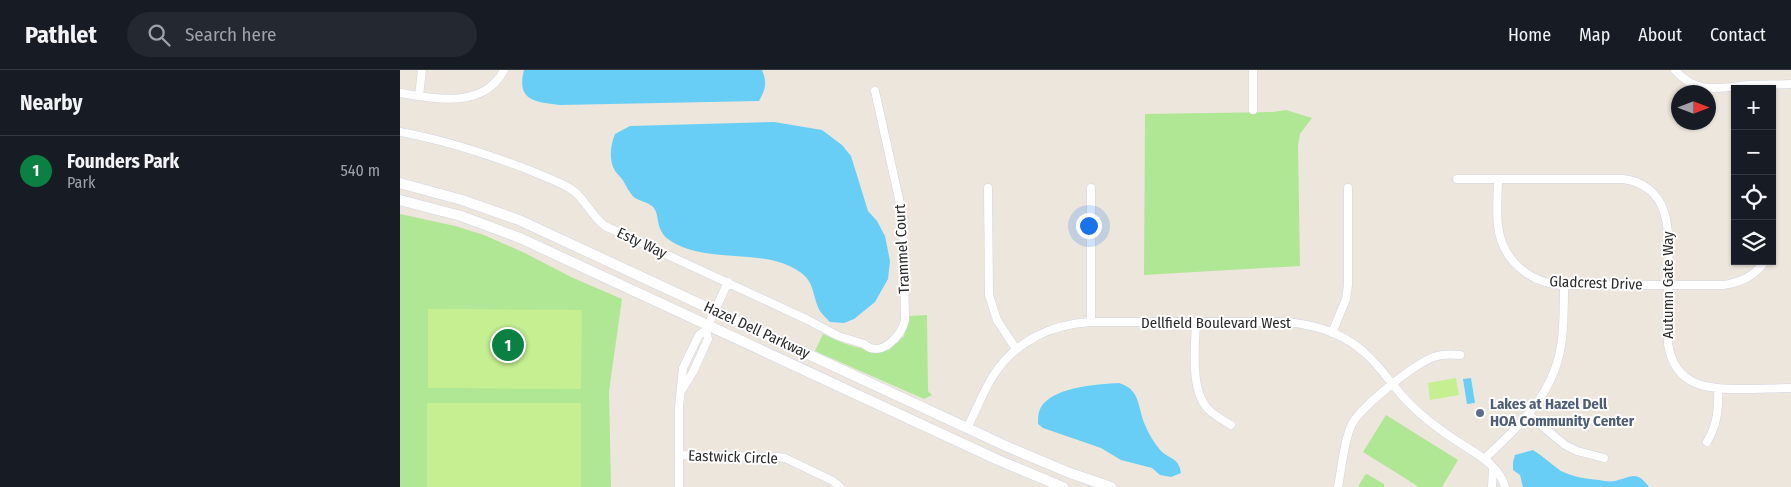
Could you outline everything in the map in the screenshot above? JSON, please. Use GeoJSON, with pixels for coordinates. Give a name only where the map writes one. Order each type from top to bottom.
{"type":"FeatureCollection","features":[{"type":"Feature","properties":{"kind":"main road","name":"Hazel Dell Parkway"},"geometry":{"type":"LineString","coordinates":[[400,183],[453,196],[511,217],[967,428],[1040,460],[1111,487]]}},
{"type":"Feature","properties":{"kind":"main road","name":"Hazel Dell Parkway"},"geometry":{"type":"LineString","coordinates":[[400,200],[461,216],[520,238],[707,328],[998,460],[1063,487]]}},
{"type":"Feature","properties":{"kind":"street"},"geometry":{"type":"LineString","coordinates":[[419,96],[422,70]]}},
{"type":"Feature","properties":{"kind":"street"},"geometry":{"type":"LineString","coordinates":[[400,94],[452,99],[473,97],[493,86],[504,70]]}},
{"type":"Feature","properties":{"kind":"street"},"geometry":{"type":"LineString","coordinates":[[1253,70],[1253,110]]}},
{"type":"Feature","properties":{"kind":"street"},"geometry":{"type":"LineString","coordinates":[[1675,70],[1688,82],[1698,87],[1712,90],[1749,85],[1791,84]]}},
{"type":"Feature","properties":{"kind":"street","name":"Trammel Court"},"geometry":{"type":"LineString","coordinates":[[875,91],[897,184],[904,226],[905,320],[901,332],[888,344]]}},
{"type":"Feature","properties":{"kind":"street","name":"Esty Way"},"geometry":{"type":"LineString","coordinates":[[400,132],[490,156],[552,180],[576,193],[605,226],[728,282],[826,330],[864,344],[868,348],[874,349],[888,344]]}},
{"type":"Feature","properties":{"kind":"street","name":"Autumn Gate Way"},"geometry":{"type":"LineString","coordinates":[[1457,179],[1623,179],[1646,187],[1660,201],[1666,216],[1668,234],[1668,344],[1671,356],[1679,370],[1693,382],[1708,388],[1791,388]]}},
{"type":"Feature","properties":{"kind":"street","name":"Gladcrest Drive"},"geometry":{"type":"LineString","coordinates":[[1498,179],[1498,226],[1506,252],[1516,265],[1530,276],[1548,283],[1564,285],[1723,285],[1735,283],[1752,275],[1761,265]]}},
{"type":"Feature","properties":{"kind":"street"},"geometry":{"type":"LineString","coordinates":[[988,188],[987,272],[989,295],[997,320],[1016,349]]}},
{"type":"Feature","properties":{"kind":"street"},"geometry":{"type":"LineString","coordinates":[[1091,188],[1092,322]]}},
{"type":"Feature","properties":{"kind":"street"},"geometry":{"type":"LineString","coordinates":[[1332,333],[1346,299],[1348,285],[1348,188]]}},
{"type":"Feature","properties":{"kind":"street"},"geometry":{"type":"LineString","coordinates":[[679,487],[681,392],[693,372],[708,339],[707,328],[728,282]]}},
{"type":"Feature","properties":{"kind":"street"},"geometry":{"type":"LineString","coordinates":[[1484,459],[1529,415],[1542,397],[1556,370],[1562,340],[1564,285]]}},
{"type":"Feature","properties":{"kind":"street","name":"Dellfield Boulevard West"},"geometry":{"type":"LineString","coordinates":[[967,428],[994,375],[1004,362],[1016,349],[1037,336],[1056,328],[1092,322],[1290,322],[1311,326],[1344,338],[1369,356],[1404,398],[1430,423],[1484,459],[1500,476],[1505,487]]}},
{"type":"Feature","properties":{"kind":"street"},"geometry":{"type":"LineString","coordinates":[[1196,323],[1196,376],[1198,389],[1206,407],[1231,425]]}},
{"type":"Feature","properties":{"kind":"street"},"geometry":{"type":"LineString","coordinates":[[1338,487],[1346,442],[1353,423],[1366,406],[1430,358],[1460,355]]}},
{"type":"Feature","properties":{"kind":"street"},"geometry":{"type":"LineString","coordinates":[[1707,442],[1716,422],[1718,389]]}},
{"type":"Feature","properties":{"kind":"street"},"geometry":{"type":"LineString","coordinates":[[1529,415],[1565,445],[1577,451],[1604,458]]}},
{"type":"Feature","properties":{"kind":"street","name":"Eastwick Circle"},"geometry":{"type":"LineString","coordinates":[[679,455],[778,457],[833,481],[840,487]]}},
{"type":"Feature","properties":{"kind":"street"},"geometry":{"type":"LineString","coordinates":[[1492,487],[1493,468]]}},
{"type":"Feature","properties":{"kind":"green space"},"geometry":{"type":"Polygon","coordinates":[[[1286,110],[1312,118],[1300,134],[1298,145],[1300,266],[1144,275],[1145,114],[1273,112],[1286,110]]]}},
{"type":"Feature","properties":{"kind":"green space"},"geometry":{"type":"Polygon","coordinates":[[[400,214],[455,226],[484,235],[622,299],[609,391],[611,487],[400,487],[400,214]]]}},
{"type":"Feature","properties":{"kind":"green space"},"geometry":{"type":"Polygon","coordinates":[[[428,309],[582,310],[581,389],[428,388],[428,309]]]}},
{"type":"Feature","properties":{"kind":"green space"},"geometry":{"type":"Polygon","coordinates":[[[927,315],[928,391],[932,395],[924,399],[815,351],[823,334],[863,349],[889,350],[904,336],[910,316],[927,315]]]}},
{"type":"Feature","properties":{"kind":"green space"},"geometry":{"type":"Polygon","coordinates":[[[1456,378],[1459,395],[1430,400],[1428,383],[1456,378]]]}},
{"type":"Feature","properties":{"kind":"green space"},"geometry":{"type":"Polygon","coordinates":[[[427,403],[581,403],[581,487],[427,487],[427,403]]]}},
{"type":"Feature","properties":{"kind":"green space"},"geometry":{"type":"Polygon","coordinates":[[[1386,415],[1458,460],[1442,487],[1419,487],[1363,452],[1386,415]]]}},
{"type":"Feature","properties":{"kind":"green space"},"geometry":{"type":"Polygon","coordinates":[[[1367,474],[1384,484],[1384,487],[1359,487],[1367,474]]]}},
{"type":"Feature","properties":{"kind":"water"},"geometry":{"type":"Polygon","coordinates":[[[524,70],[762,70],[765,85],[759,101],[560,105],[536,101],[525,94],[522,80],[524,70]]]}},
{"type":"Feature","properties":{"kind":"water"},"geometry":{"type":"Polygon","coordinates":[[[774,122],[822,130],[842,145],[851,156],[868,211],[877,221],[885,236],[890,261],[888,279],[875,302],[854,319],[844,323],[830,322],[820,311],[811,285],[805,276],[785,264],[751,257],[699,252],[683,247],[668,239],[659,226],[655,209],[633,196],[613,167],[611,150],[615,134],[630,126],[774,122]]]}},
{"type":"Feature","properties":{"kind":"water"},"geometry":{"type":"Polygon","coordinates":[[[1471,378],[1475,403],[1467,404],[1463,379],[1471,378]]]}},
{"type":"Feature","properties":{"kind":"water"},"geometry":{"type":"Polygon","coordinates":[[[1119,383],[1132,390],[1151,437],[1161,451],[1178,464],[1181,473],[1171,477],[1160,475],[1152,468],[1121,460],[1101,448],[1043,428],[1038,424],[1039,412],[1051,397],[1074,388],[1119,383]]]}},
{"type":"Feature","properties":{"kind":"water"},"geometry":{"type":"Polygon","coordinates":[[[1533,450],[1561,471],[1570,475],[1609,481],[1634,476],[1641,478],[1649,487],[1523,487],[1520,475],[1513,470],[1513,462],[1515,455],[1533,450]]]}},
{"type":"Feature","properties":{"kind":"place","name":"Founders Park"},"geometry":{"type":"Point","coordinates":[508,345]}},
{"type":"Feature","properties":{"kind":"place","name":"Lakes at Hazel Dell HOA Community Center"},"geometry":{"type":"Point","coordinates":[1480,413]}}]}
